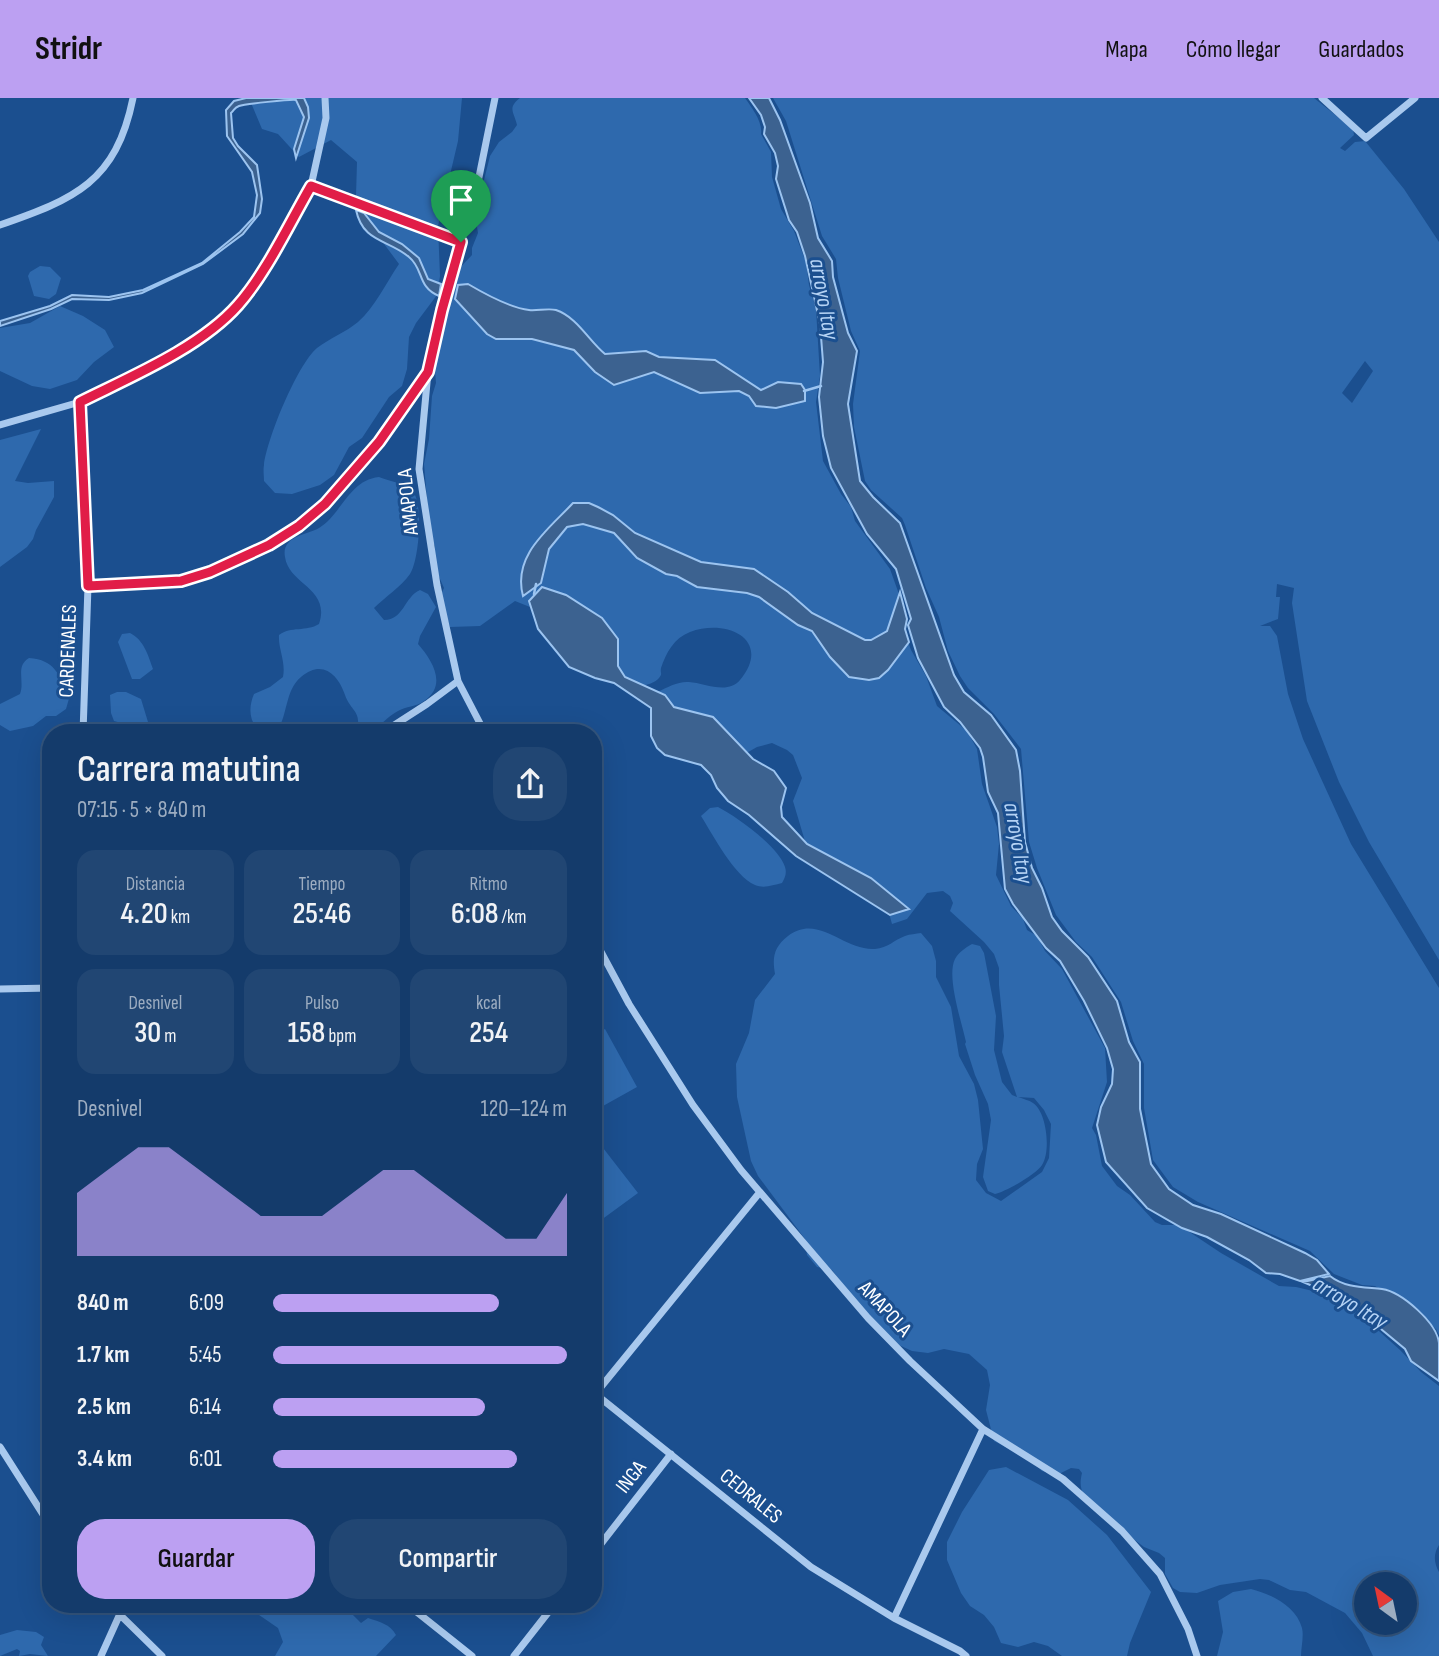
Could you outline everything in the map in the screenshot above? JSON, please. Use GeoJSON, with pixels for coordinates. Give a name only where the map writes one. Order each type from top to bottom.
{"type":"FeatureCollection","features":[{"type":"Feature","properties":{"kind":"street"},"geometry":{"type":"LineString","coordinates":[[0,225],[52,206],[97,177],[109,164],[128,123],[133,98]]}},
{"type":"Feature","properties":{"kind":"street"},"geometry":{"type":"LineString","coordinates":[[0,425],[80,402],[157,364],[214,326],[238,305],[257,279],[311,186],[326,118],[325,98]]}},
{"type":"Feature","properties":{"kind":"street","name":"AMAPOLA"},"geometry":{"type":"LineString","coordinates":[[480,724],[458,681],[437,585],[419,469],[428,372],[442,310],[479,177],[495,98]]}},
{"type":"Feature","properties":{"kind":"street"},"geometry":{"type":"LineString","coordinates":[[1322,98],[1366,138],[1415,98]]}},
{"type":"Feature","properties":{"kind":"street"},"geometry":{"type":"LineString","coordinates":[[311,186],[461,242]]}},
{"type":"Feature","properties":{"kind":"street"},"geometry":{"type":"LineString","coordinates":[[88,586],[181,581],[241,560],[299,526],[325,504],[379,442],[428,372]]}},
{"type":"Feature","properties":{"kind":"street","name":"CARDENALES"},"geometry":{"type":"LineString","coordinates":[[80,402],[88,586],[83,724]]}},
{"type":"Feature","properties":{"kind":"street"},"geometry":{"type":"LineString","coordinates":[[396,724],[458,681]]}},
{"type":"Feature","properties":{"kind":"street","name":"AMAPOLA"},"geometry":{"type":"LineString","coordinates":[[602,954],[629,1004],[693,1105],[741,1170],[868,1318],[984,1429],[1063,1479],[1122,1531],[1160,1574],[1188,1629],[1197,1656]]}},
{"type":"Feature","properties":{"kind":"street"},"geometry":{"type":"LineString","coordinates":[[0,989],[42,988]]}},
{"type":"Feature","properties":{"kind":"street"},"geometry":{"type":"LineString","coordinates":[[602,1383],[760,1192]]}},
{"type":"Feature","properties":{"kind":"street","name":"CEDRALES"},"geometry":{"type":"LineString","coordinates":[[602,1399],[811,1567],[894,1618],[965,1656]]}},
{"type":"Feature","properties":{"kind":"street"},"geometry":{"type":"LineString","coordinates":[[894,1618],[984,1429]]}},
{"type":"Feature","properties":{"kind":"street"},"geometry":{"type":"LineString","coordinates":[[0,1447],[42,1513]]}},
{"type":"Feature","properties":{"kind":"street","name":"INGA"},"geometry":{"type":"LineString","coordinates":[[602,1542],[671,1454]]}},
{"type":"Feature","properties":{"kind":"street"},"geometry":{"type":"LineString","coordinates":[[117,1613],[162,1656]]}},
{"type":"Feature","properties":{"kind":"street"},"geometry":{"type":"LineString","coordinates":[[418,1613],[472,1656]]}},
{"type":"Feature","properties":{"kind":"street"},"geometry":{"type":"LineString","coordinates":[[514,1656],[548,1613]]}},
{"type":"Feature","properties":{"kind":"street"},"geometry":{"type":"LineString","coordinates":[[101,1656],[119,1616]]}},
{"type":"Feature","properties":{"kind":"shaded area"},"geometry":{"type":"Polygon","coordinates":[[[249,98],[462,98],[458,141],[438,226],[440,276],[437,295],[409,337],[407,369],[402,386],[389,397],[362,438],[349,447],[334,475],[320,485],[292,494],[275,493],[264,481],[266,453],[284,403],[309,357],[317,348],[364,316],[399,264],[361,213],[356,196],[357,162],[331,140],[299,157],[278,134],[262,129],[249,98]]]}},
{"type":"Feature","properties":{"kind":"shaded area"},"geometry":{"type":"Polygon","coordinates":[[[520,98],[745,98],[754,111],[761,134],[771,152],[772,177],[781,209],[794,231],[806,262],[816,309],[820,376],[816,402],[823,461],[851,507],[855,521],[890,569],[900,597],[905,634],[926,676],[937,706],[967,731],[977,749],[982,784],[997,827],[999,844],[996,875],[1011,906],[1023,919],[1027,930],[1037,936],[1045,951],[1062,969],[1105,1048],[1107,1082],[1092,1128],[1102,1166],[1117,1186],[1130,1195],[1155,1222],[1162,1225],[1179,1225],[1279,1286],[1313,1291],[1322,1297],[1336,1297],[1349,1304],[1439,1386],[1439,1545],[1435,1559],[1439,1572],[1439,1656],[1373,1656],[1363,1635],[1418,1634],[1418,1572],[1354,1572],[1354,1624],[1345,1613],[1306,1592],[1290,1590],[1269,1580],[1220,1585],[1197,1593],[1180,1592],[1173,1588],[1165,1574],[1165,1558],[1144,1547],[1102,1515],[1096,1504],[1081,1489],[1082,1473],[1079,1469],[1071,1468],[1057,1475],[1042,1471],[1031,1460],[994,1441],[986,1410],[990,1385],[987,1370],[969,1354],[944,1349],[928,1353],[912,1351],[890,1341],[832,1270],[817,1267],[807,1255],[805,1239],[758,1176],[751,1161],[737,1097],[736,1064],[749,1033],[755,1000],[775,974],[774,957],[777,948],[788,936],[799,930],[821,931],[852,945],[875,949],[905,936],[921,933],[932,946],[936,977],[951,1007],[959,1056],[974,1084],[978,1100],[983,1149],[977,1164],[976,1180],[986,1193],[1001,1201],[1042,1172],[1049,1158],[1051,1124],[1034,1098],[1018,1097],[1033,1103],[1042,1115],[1047,1142],[1045,1159],[1034,1173],[1013,1186],[995,1194],[988,1191],[983,1177],[991,1120],[988,1104],[965,1044],[952,977],[958,954],[972,944],[980,946],[984,953],[996,1016],[994,1050],[1002,1082],[1012,1095],[1017,1097],[1002,1052],[1004,1036],[999,968],[994,954],[950,911],[953,903],[950,896],[943,891],[927,893],[907,919],[892,924],[887,906],[807,848],[793,801],[802,778],[793,755],[787,750],[772,743],[743,755],[656,700],[658,692],[681,682],[716,687],[735,684],[749,666],[751,654],[748,644],[741,636],[731,630],[718,628],[704,628],[684,635],[668,652],[659,678],[639,687],[530,607],[515,601],[480,626],[450,627],[440,596],[444,588],[433,563],[435,546],[430,535],[424,464],[436,383],[434,359],[454,274],[472,255],[478,233],[476,221],[490,156],[499,142],[517,125],[512,110],[520,98]]]}},
{"type":"Feature","properties":{"kind":"shaded area"},"geometry":{"type":"Polygon","coordinates":[[[773,98],[1314,98],[1353,129],[1354,135],[1340,148],[1345,151],[1355,142],[1365,141],[1404,189],[1439,242],[1439,960],[1369,842],[1339,782],[1307,701],[1292,603],[1294,588],[1277,584],[1276,597],[1280,597],[1278,619],[1260,626],[1270,626],[1277,636],[1288,694],[1303,739],[1351,844],[1439,988],[1439,1335],[1436,1329],[1375,1286],[1362,1285],[1334,1274],[1310,1251],[1198,1202],[1173,1187],[1153,1160],[1144,1108],[1144,1064],[1133,1041],[1121,1002],[1092,957],[1076,942],[1056,915],[1037,868],[1029,842],[1021,749],[960,676],[948,651],[939,617],[902,518],[871,490],[865,481],[854,427],[853,404],[860,351],[851,331],[836,259],[822,236],[786,121],[773,98]],[[1365,361],[1342,393],[1352,403],[1373,371],[1365,361]]]}},
{"type":"Feature","properties":{"kind":"shaded area"},"geometry":{"type":"Polygon","coordinates":[[[40,266],[50,267],[61,278],[56,294],[49,299],[34,296],[28,276],[40,266]]]}},
{"type":"Feature","properties":{"kind":"shaded area"},"geometry":{"type":"Polygon","coordinates":[[[60,306],[105,330],[114,347],[94,362],[77,380],[50,389],[32,386],[0,371],[0,328],[30,323],[60,306]]]}},
{"type":"Feature","properties":{"kind":"shaded area"},"geometry":{"type":"Polygon","coordinates":[[[41,429],[15,481],[54,481],[54,497],[27,547],[0,567],[0,440],[41,429]]]}},
{"type":"Feature","properties":{"kind":"shaded area"},"geometry":{"type":"Polygon","coordinates":[[[379,477],[403,485],[414,493],[417,500],[419,534],[413,567],[398,588],[374,608],[384,620],[391,619],[415,593],[420,590],[428,594],[436,607],[418,644],[435,672],[435,688],[421,703],[398,711],[380,724],[358,724],[357,716],[334,675],[316,669],[296,682],[281,724],[254,724],[251,715],[254,694],[283,677],[279,635],[319,624],[319,602],[315,594],[288,566],[285,557],[287,545],[296,537],[327,522],[360,484],[379,477]]]}},
{"type":"Feature","properties":{"kind":"shaded area"},"geometry":{"type":"Polygon","coordinates":[[[130,633],[142,644],[153,669],[140,679],[132,679],[118,642],[122,634],[130,633]]]}},
{"type":"Feature","properties":{"kind":"shaded area"},"geometry":{"type":"Polygon","coordinates":[[[29,658],[38,659],[55,669],[70,695],[66,709],[56,716],[46,716],[33,726],[10,731],[0,725],[0,704],[20,694],[22,665],[29,658]]]}},
{"type":"Feature","properties":{"kind":"shaded area"},"geometry":{"type":"Polygon","coordinates":[[[126,692],[141,699],[148,722],[125,724],[114,721],[110,695],[126,692]]]}},
{"type":"Feature","properties":{"kind":"shaded area"},"geometry":{"type":"Polygon","coordinates":[[[718,807],[746,825],[775,850],[786,869],[782,883],[758,886],[739,873],[701,816],[710,808],[718,807]]]}},
{"type":"Feature","properties":{"kind":"shaded area"},"geometry":{"type":"Polygon","coordinates":[[[605,1029],[637,1087],[603,1106],[602,1104],[602,1030],[605,1029]]]}},
{"type":"Feature","properties":{"kind":"shaded area"},"geometry":{"type":"Polygon","coordinates":[[[602,1147],[638,1193],[602,1219],[602,1147]]]}},
{"type":"Feature","properties":{"kind":"shaded area"},"geometry":{"type":"Polygon","coordinates":[[[1006,1467],[1068,1500],[1107,1535],[1151,1592],[1127,1656],[1062,1656],[1048,1646],[1034,1642],[1018,1647],[1001,1643],[994,1627],[984,1615],[970,1606],[961,1593],[947,1560],[947,1542],[962,1512],[989,1470],[1006,1467]]]}},
{"type":"Feature","properties":{"kind":"shaded area"},"geometry":{"type":"Polygon","coordinates":[[[1251,1589],[1267,1594],[1294,1613],[1303,1631],[1301,1656],[1217,1656],[1223,1632],[1218,1601],[1233,1592],[1251,1589]]]}},
{"type":"Feature","properties":{"kind":"shaded area"},"geometry":{"type":"Polygon","coordinates":[[[256,1613],[351,1613],[361,1623],[368,1618],[377,1621],[388,1626],[396,1635],[376,1656],[275,1656],[283,1642],[278,1628],[256,1613]]]}},
{"type":"Feature","properties":{"kind":"shaded area"},"geometry":{"type":"Polygon","coordinates":[[[17,1630],[36,1632],[44,1637],[41,1645],[48,1656],[19,1656],[20,1651],[17,1649],[0,1656],[0,1635],[17,1630]]]}},
{"type":"Feature","properties":{"kind":"water"},"geometry":{"type":"Polygon","coordinates":[[[246,98],[304,98],[309,118],[296,158],[294,149],[304,117],[296,100],[243,105],[236,107],[231,113],[233,138],[257,165],[262,199],[260,213],[243,234],[203,264],[142,293],[109,300],[72,299],[0,326],[0,321],[50,306],[72,295],[109,297],[143,290],[202,263],[240,232],[254,217],[257,195],[252,172],[227,136],[226,110],[234,101],[246,98]]]}},
{"type":"Feature","properties":{"kind":"water","name":"arroyo Itay"},"geometry":{"type":"Polygon","coordinates":[[[749,98],[769,98],[780,120],[810,203],[818,238],[832,261],[833,277],[848,333],[857,351],[848,404],[860,481],[900,523],[954,675],[964,692],[991,715],[1016,750],[1025,842],[1032,868],[1052,917],[1088,957],[1117,1001],[1129,1042],[1140,1062],[1140,1109],[1151,1164],[1169,1189],[1193,1205],[1221,1214],[1305,1253],[1317,1260],[1329,1274],[1300,1281],[1280,1274],[1266,1273],[1249,1260],[1207,1237],[1182,1228],[1147,1208],[1106,1162],[1097,1125],[1101,1107],[1112,1084],[1113,1069],[1107,1048],[1084,1001],[1060,961],[1046,948],[1005,889],[998,813],[988,792],[980,748],[960,722],[944,707],[918,658],[908,625],[911,619],[896,569],[867,534],[831,468],[823,436],[819,397],[823,362],[820,324],[805,256],[797,232],[789,220],[776,179],[778,166],[775,153],[764,134],[761,115],[749,98]]]}},
{"type":"Feature","properties":{"kind":"water"},"geometry":{"type":"Polygon","coordinates":[[[356,210],[364,213],[379,232],[402,244],[419,258],[428,279],[441,284],[439,296],[427,288],[409,257],[364,229],[356,210]]]}},
{"type":"Feature","properties":{"kind":"water"},"geometry":{"type":"Polygon","coordinates":[[[468,284],[514,306],[529,310],[553,309],[563,313],[605,354],[646,351],[659,357],[715,360],[761,390],[778,382],[801,384],[805,390],[805,401],[776,408],[756,406],[749,396],[739,391],[700,393],[654,372],[614,385],[595,372],[574,350],[532,339],[496,339],[487,334],[455,299],[458,285],[468,284]]]}},
{"type":"Feature","properties":{"kind":"water"},"geometry":{"type":"Polygon","coordinates":[[[573,503],[589,503],[598,507],[635,533],[701,562],[754,569],[788,592],[812,613],[865,640],[871,640],[887,631],[900,592],[907,619],[905,629],[909,642],[879,678],[869,680],[849,677],[830,657],[812,631],[798,625],[759,597],[697,587],[637,558],[614,533],[583,524],[567,527],[549,549],[541,583],[523,596],[521,581],[528,555],[544,533],[573,503]]]}},
{"type":"Feature","properties":{"kind":"water"},"geometry":{"type":"Polygon","coordinates":[[[542,587],[566,595],[602,618],[618,639],[618,666],[625,677],[665,695],[674,707],[713,717],[753,759],[774,771],[786,788],[781,807],[782,817],[807,844],[871,878],[909,909],[890,915],[796,856],[749,815],[728,801],[701,765],[665,755],[657,748],[651,736],[651,708],[614,683],[569,667],[538,629],[529,601],[542,587]]]}},
{"type":"Feature","properties":{"kind":"water","name":"arroyo Itay"},"geometry":{"type":"Polygon","coordinates":[[[1330,1276],[1348,1285],[1390,1291],[1417,1310],[1437,1335],[1439,1381],[1411,1361],[1405,1349],[1346,1300],[1303,1282],[1330,1276]]]}},
{"type":"Feature","properties":{"kind":"waterway"},"geometry":{"type":"LineString","coordinates":[[804,391],[821,386]]}},
{"type":"Feature","properties":{"kind":"waterway"},"geometry":{"type":"LineString","coordinates":[[534,594],[536,584]]}},
{"type":"Feature","properties":{"kind":"route"},"geometry":{"type":"LineString","coordinates":[[311,186],[461,242],[428,372],[379,442],[325,504],[299,526],[269,545],[210,572],[181,581],[88,586],[80,402],[157,364],[214,326],[238,305],[257,279],[311,186]]}}]}
